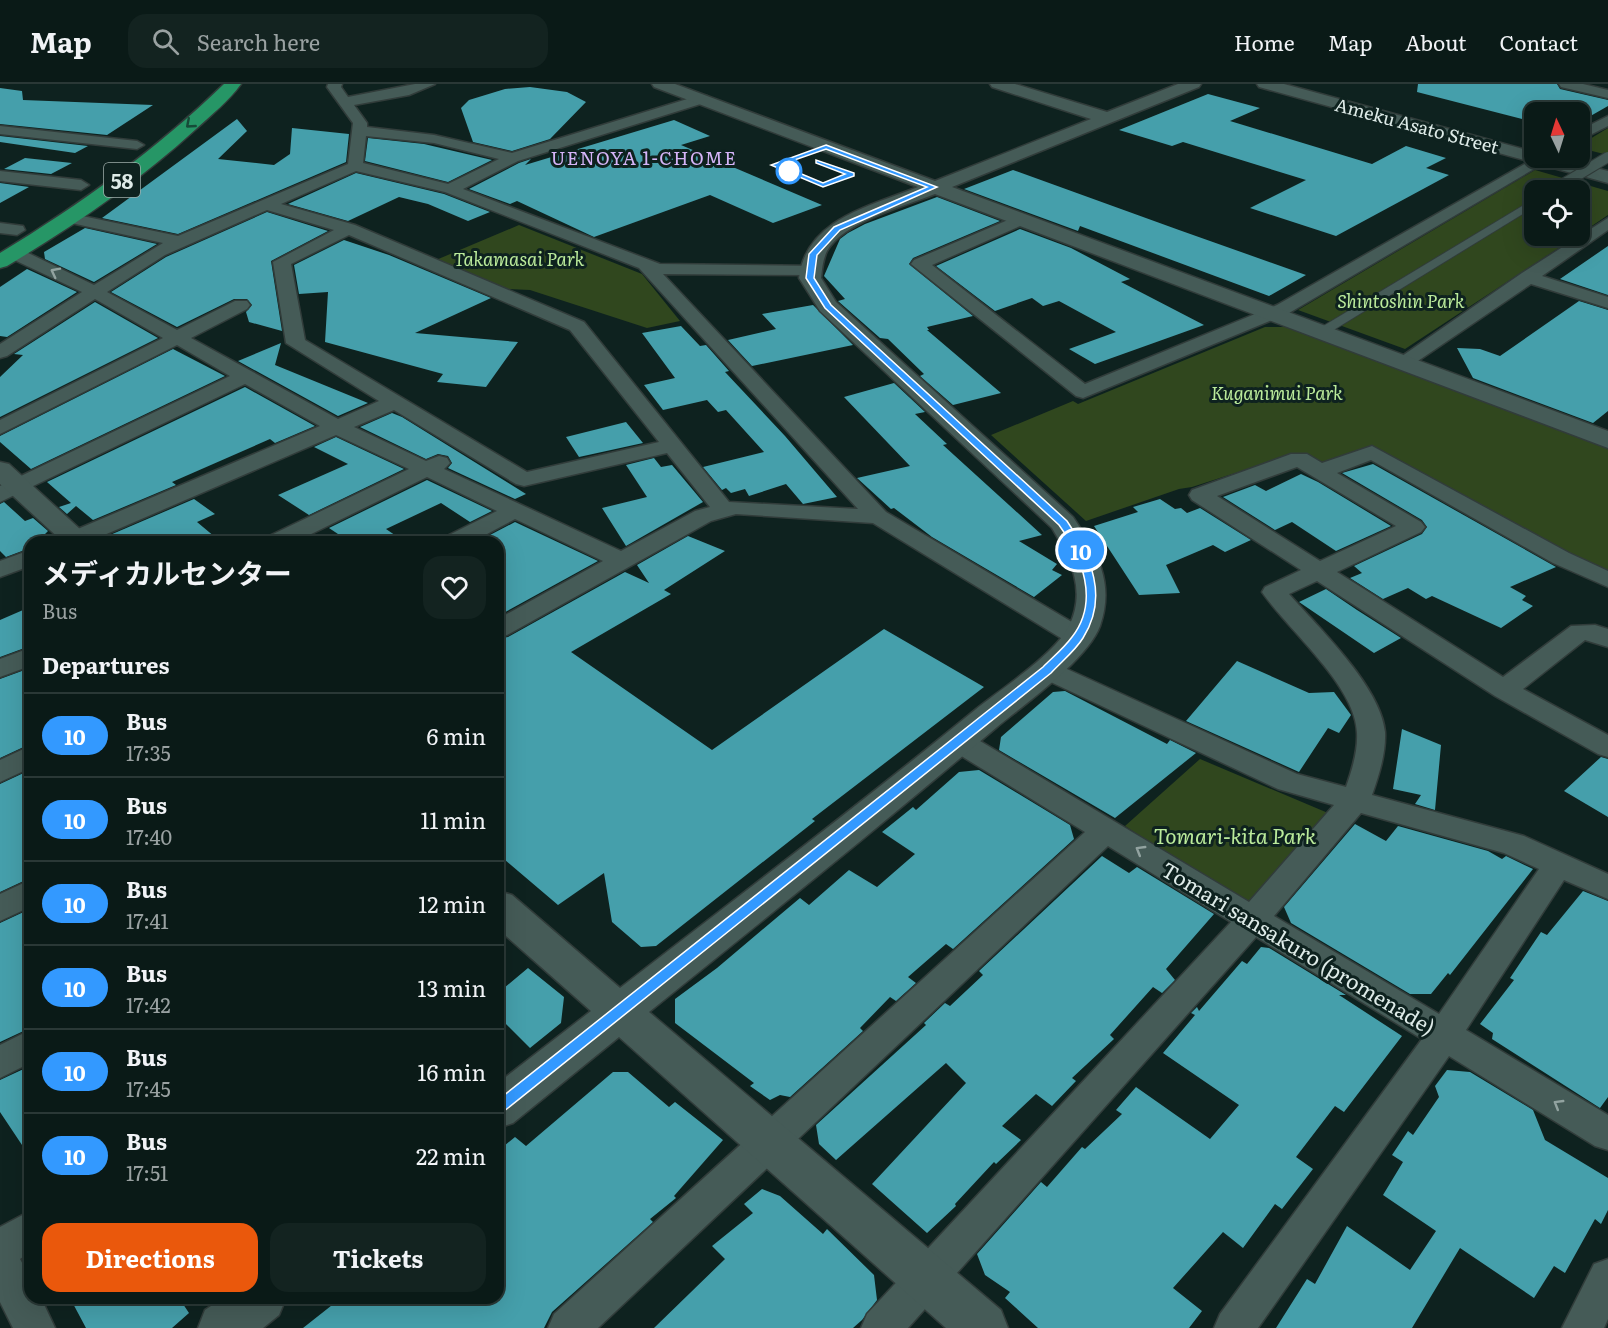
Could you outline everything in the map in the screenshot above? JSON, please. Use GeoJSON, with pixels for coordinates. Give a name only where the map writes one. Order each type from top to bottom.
{"type":"FeatureCollection","features":[{"type":"Feature","properties":{"kind":"highway","name":"58"},"geometry":{"type":"LineString","coordinates":[[5,252],[68,218],[165,146],[233,84]]}},
{"type":"Feature","properties":{"kind":"highway","name":"58"},"geometry":{"type":"LineString","coordinates":[[118,158],[154,131]]}},
{"type":"Feature","properties":{"kind":"highway","name":"58"},"geometry":{"type":"LineString","coordinates":[[59,201],[100,172]]}},
{"type":"Feature","properties":{"kind":"highway"},"geometry":{"type":"LineString","coordinates":[[5,252],[8,229],[34,218]]}},
{"type":"Feature","properties":{"kind":"street"},"geometry":{"type":"LineString","coordinates":[[335,84],[334,87],[358,119],[356,166]]}},
{"type":"Feature","properties":{"kind":"street"},"geometry":{"type":"LineString","coordinates":[[345,102],[404,92],[428,84]]}},
{"type":"Feature","properties":{"kind":"street"},"geometry":{"type":"LineString","coordinates":[[660,84],[1608,440]]}},
{"type":"Feature","properties":{"kind":"street"},"geometry":{"type":"LineString","coordinates":[[999,84],[1107,118]]}},
{"type":"Feature","properties":{"kind":"street"},"geometry":{"type":"LineString","coordinates":[[504,1104],[960,742],[1047,670],[1078,637],[1088,615],[1092,588],[1086,560],[1063,523],[828,306],[813,288],[810,270],[813,254],[837,228],[933,187],[1193,84]]}},
{"type":"Feature","properties":{"kind":"street","name":"Ameku Asato Street"},"geometry":{"type":"LineString","coordinates":[[1264,84],[1524,152]]}},
{"type":"Feature","properties":{"kind":"street","name":"Ameku Asato Street"},"geometry":{"type":"LineString","coordinates":[[1300,84],[1524,151]]}},
{"type":"Feature","properties":{"kind":"street"},"geometry":{"type":"LineString","coordinates":[[1566,84],[1608,94]]}},
{"type":"Feature","properties":{"kind":"street"},"geometry":{"type":"LineString","coordinates":[[450,189],[513,158],[702,99]]}},
{"type":"Feature","properties":{"kind":"street"},"geometry":{"type":"LineString","coordinates":[[1590,130],[1608,120]]}},
{"type":"Feature","properties":{"kind":"street"},"geometry":{"type":"LineString","coordinates":[[0,130],[136,145]]}},
{"type":"Feature","properties":{"kind":"street"},"geometry":{"type":"LineString","coordinates":[[359,131],[434,139],[513,158]]}},
{"type":"Feature","properties":{"kind":"street"},"geometry":{"type":"LineString","coordinates":[[1570,180],[1608,157]]}},
{"type":"Feature","properties":{"kind":"street"},"geometry":{"type":"LineString","coordinates":[[1021,220],[920,264],[1083,392],[1272,314],[1524,163]]}},
{"type":"Feature","properties":{"kind":"street"},"geometry":{"type":"LineString","coordinates":[[1590,163],[1608,168]]}},
{"type":"Feature","properties":{"kind":"street"},"geometry":{"type":"LineString","coordinates":[[0,352],[153,254],[356,166],[450,189],[658,270],[810,270]]}},
{"type":"Feature","properties":{"kind":"street","name":"Ameku Asato Street"},"geometry":{"type":"LineString","coordinates":[[1579,168],[1608,177]]}},
{"type":"Feature","properties":{"kind":"street"},"geometry":{"type":"LineString","coordinates":[[0,176],[81,185]]}},
{"type":"Feature","properties":{"kind":"street"},"geometry":{"type":"LineString","coordinates":[[268,205],[349,229],[577,326],[723,509]]}},
{"type":"Feature","properties":{"kind":"street"},"geometry":{"type":"LineString","coordinates":[[1327,328],[1524,208]]}},
{"type":"Feature","properties":{"kind":"street"},"geometry":{"type":"LineString","coordinates":[[68,218],[181,242]]}},
{"type":"Feature","properties":{"kind":"street"},"geometry":{"type":"LineString","coordinates":[[1402,363],[1608,223]]}},
{"type":"Feature","properties":{"kind":"street"},"geometry":{"type":"LineString","coordinates":[[349,229],[282,262],[296,343],[524,480],[674,445]]}},
{"type":"Feature","properties":{"kind":"street"},"geometry":{"type":"LineString","coordinates":[[5,252],[95,292],[335,426],[620,560]]}},
{"type":"Feature","properties":{"kind":"street"},"geometry":{"type":"LineString","coordinates":[[647,267],[878,517],[1078,637]]}},
{"type":"Feature","properties":{"kind":"street"},"geometry":{"type":"LineString","coordinates":[[1528,277],[1608,303]]}},
{"type":"Feature","properties":{"kind":"street"},"geometry":{"type":"LineString","coordinates":[[0,428],[241,305]]}},
{"type":"Feature","properties":{"kind":"street"},"geometry":{"type":"LineString","coordinates":[[70,536],[7,484],[245,376]]}},
{"type":"Feature","properties":{"kind":"street"},"geometry":{"type":"LineString","coordinates":[[84,536],[395,402]]}},
{"type":"Feature","properties":{"kind":"street"},"geometry":{"type":"LineString","coordinates":[[287,536],[470,448]]}},
{"type":"Feature","properties":{"kind":"street"},"geometry":{"type":"LineString","coordinates":[[1319,472],[1372,452],[1561,558],[1608,580]]}},
{"type":"Feature","properties":{"kind":"street"},"geometry":{"type":"LineString","coordinates":[[881,1328],[1253,919],[1356,800],[1367,767],[1371,733],[1367,714],[1343,672],[1274,592],[1317,571],[1413,527],[1299,459],[1200,495],[1317,571],[1504,690],[1608,747]]}},
{"type":"Feature","properties":{"kind":"street"},"geometry":{"type":"LineString","coordinates":[[504,626],[620,560],[703,516],[723,509],[735,507],[878,517]]}},
{"type":"Feature","properties":{"kind":"street"},"geometry":{"type":"LineString","coordinates":[[465,536],[515,510]]}},
{"type":"Feature","properties":{"kind":"street"},"geometry":{"type":"LineString","coordinates":[[0,570],[24,560]]}},
{"type":"Feature","properties":{"kind":"street"},"geometry":{"type":"LineString","coordinates":[[1504,690],[1580,632],[1595,633],[1608,639]]}},
{"type":"Feature","properties":{"kind":"street"},"geometry":{"type":"LineString","coordinates":[[0,669],[24,659]]}},
{"type":"Feature","properties":{"kind":"street"},"geometry":{"type":"LineString","coordinates":[[1047,670],[1288,782],[1513,844],[1608,887]]}},
{"type":"Feature","properties":{"kind":"street","name":"Tomari sansakuro (promenade)"},"geometry":{"type":"LineString","coordinates":[[960,742],[1608,1134]]}},
{"type":"Feature","properties":{"kind":"street"},"geometry":{"type":"LineString","coordinates":[[0,771],[24,759]]}},
{"type":"Feature","properties":{"kind":"street"},"geometry":{"type":"LineString","coordinates":[[568,1328],[1106,830]]}},
{"type":"Feature","properties":{"kind":"street"},"geometry":{"type":"LineString","coordinates":[[1234,1328],[1444,1035],[1558,864]]}},
{"type":"Feature","properties":{"kind":"street"},"geometry":{"type":"LineString","coordinates":[[0,909],[24,895]]}},
{"type":"Feature","properties":{"kind":"street"},"geometry":{"type":"LineString","coordinates":[[504,911],[983,1328]]}},
{"type":"Feature","properties":{"kind":"street"},"geometry":{"type":"LineString","coordinates":[[0,1063],[24,1049]]}},
{"type":"Feature","properties":{"kind":"street"},"geometry":{"type":"LineString","coordinates":[[0,1250],[24,1233]]}},
{"type":"Feature","properties":{"kind":"street"},"geometry":{"type":"LineString","coordinates":[[0,1262],[35,1328]]}},
{"type":"Feature","properties":{"kind":"street"},"geometry":{"type":"LineString","coordinates":[[1582,1328],[1608,1278]]}},
{"type":"Feature","properties":{"kind":"street"},"geometry":{"type":"LineString","coordinates":[[223,1328],[254,1304]]}},
{"type":"Feature","properties":{"kind":"green space"},"geometry":{"type":"Polygon","coordinates":[[[1608,128],[1608,155],[1590,150],[1590,139],[1608,128]]]}},
{"type":"Feature","properties":{"kind":"green space","name":"Shintoshin Park"},"geometry":{"type":"Polygon","coordinates":[[[1535,170],[1570,180],[1524,180],[1524,246],[1562,246],[1405,349],[1298,310],[1535,170]]]}},
{"type":"Feature","properties":{"kind":"green space","name":"Shintoshin Park"},"geometry":{"type":"Polygon","coordinates":[[[1590,186],[1608,191],[1608,215],[1590,227],[1590,186]]]}},
{"type":"Feature","properties":{"kind":"green space","name":"Takamasai Park"},"geometry":{"type":"Polygon","coordinates":[[[519,225],[642,274],[680,321],[647,328],[530,290],[505,289],[436,260],[519,225]]]}},
{"type":"Feature","properties":{"kind":"green space","name":"Kuganimui Park"},"geometry":{"type":"Polygon","coordinates":[[[1265,327],[1287,327],[1608,448],[1608,575],[1371,447],[1320,466],[1298,453],[1192,487],[1179,489],[1086,521],[991,435],[1073,401],[1078,404],[1265,327]]]}},
{"type":"Feature","properties":{"kind":"green space","name":"Tomari-kita Park"},"geometry":{"type":"Polygon","coordinates":[[[1200,759],[1328,813],[1245,906],[1125,826],[1200,759]]]}},
{"type":"Feature","properties":{"kind":"building"},"geometry":{"type":"Polygon","coordinates":[[[1418,84],[1557,84],[1560,89],[1608,100],[1608,106],[1590,116],[1590,102],[1524,102],[1524,119],[1417,92],[1418,84]]]}},
{"type":"Feature","properties":{"kind":"building"},"geometry":{"type":"Polygon","coordinates":[[[530,87],[567,92],[586,102],[550,139],[512,151],[473,142],[461,108],[469,100],[505,89],[530,87]]]}},
{"type":"Feature","properties":{"kind":"building"},"geometry":{"type":"Polygon","coordinates":[[[0,88],[22,91],[23,100],[153,105],[107,135],[0,124],[0,88]]]}},
{"type":"Feature","properties":{"kind":"building"},"geometry":{"type":"Polygon","coordinates":[[[1208,94],[1260,108],[1230,121],[1372,164],[1406,146],[1446,158],[1426,168],[1449,175],[1336,236],[1250,208],[1306,180],[1183,142],[1172,146],[1119,130],[1208,94]]]}},
{"type":"Feature","properties":{"kind":"building"},"geometry":{"type":"Polygon","coordinates":[[[237,119],[247,131],[218,159],[274,165],[290,154],[292,128],[349,134],[346,162],[178,234],[102,218],[237,119]]]}},
{"type":"Feature","properties":{"kind":"building"},"geometry":{"type":"Polygon","coordinates":[[[674,120],[710,136],[681,145],[822,205],[773,223],[710,195],[594,237],[517,201],[510,204],[469,189],[519,163],[531,159],[525,165],[674,120]]]}},
{"type":"Feature","properties":{"kind":"building"},"geometry":{"type":"Polygon","coordinates":[[[0,136],[88,146],[75,153],[0,142],[0,136]]]}},
{"type":"Feature","properties":{"kind":"building"},"geometry":{"type":"Polygon","coordinates":[[[368,138],[424,144],[492,160],[448,182],[365,161],[368,138]]]}},
{"type":"Feature","properties":{"kind":"building"},"geometry":{"type":"Polygon","coordinates":[[[25,158],[72,163],[51,174],[4,169],[25,158]]]}},
{"type":"Feature","properties":{"kind":"building"},"geometry":{"type":"Polygon","coordinates":[[[1013,170],[1306,275],[1269,296],[1080,226],[1078,231],[964,189],[1013,170]]]}},
{"type":"Feature","properties":{"kind":"building"},"geometry":{"type":"Polygon","coordinates":[[[356,173],[444,194],[490,212],[468,221],[428,204],[399,197],[348,221],[288,204],[356,173]]]}},
{"type":"Feature","properties":{"kind":"building"},"geometry":{"type":"Polygon","coordinates":[[[0,183],[29,187],[0,203],[0,183]]]}},
{"type":"Feature","properties":{"kind":"building"},"geometry":{"type":"Polygon","coordinates":[[[937,197],[1000,221],[913,258],[909,264],[973,316],[927,327],[929,330],[927,330],[1001,393],[953,405],[920,376],[924,374],[888,339],[880,338],[838,301],[845,299],[824,276],[840,239],[848,233],[865,224],[937,197]]]}},
{"type":"Feature","properties":{"kind":"building"},"geometry":{"type":"Polygon","coordinates":[[[267,212],[328,231],[271,261],[282,331],[249,322],[246,312],[252,305],[247,299],[234,299],[177,327],[111,292],[166,257],[267,212]]]}},
{"type":"Feature","properties":{"kind":"building"},"geometry":{"type":"Polygon","coordinates":[[[85,228],[157,244],[94,282],[45,259],[44,252],[85,228]]]}},
{"type":"Feature","properties":{"kind":"building"},"geometry":{"type":"Polygon","coordinates":[[[1020,229],[1071,248],[1130,279],[1121,282],[1204,325],[1095,364],[1069,349],[1116,332],[1059,301],[1043,306],[1032,298],[995,311],[936,266],[1020,229]]]}},
{"type":"Feature","properties":{"kind":"building"},"geometry":{"type":"Polygon","coordinates":[[[344,240],[389,255],[491,298],[415,333],[518,342],[486,387],[437,382],[443,374],[325,342],[328,292],[299,294],[294,265],[344,240]]]}},
{"type":"Feature","properties":{"kind":"building"},"geometry":{"type":"Polygon","coordinates":[[[1608,246],[1608,295],[1560,279],[1608,246]]]}},
{"type":"Feature","properties":{"kind":"building"},"geometry":{"type":"Polygon","coordinates":[[[27,269],[77,292],[7,337],[0,336],[0,287],[27,269]]]}},
{"type":"Feature","properties":{"kind":"building"},"geometry":{"type":"Polygon","coordinates":[[[1579,301],[1608,310],[1608,411],[1593,423],[1473,378],[1457,348],[1480,349],[1500,356],[1579,301]]]}},
{"type":"Feature","properties":{"kind":"building"},"geometry":{"type":"Polygon","coordinates":[[[95,302],[158,338],[0,417],[0,377],[23,355],[14,354],[95,302]]]}},
{"type":"Feature","properties":{"kind":"building"},"geometry":{"type":"Polygon","coordinates":[[[813,305],[853,345],[752,366],[728,340],[776,329],[762,314],[813,305]]]}},
{"type":"Feature","properties":{"kind":"building"},"geometry":{"type":"Polygon","coordinates":[[[681,326],[700,346],[706,345],[729,371],[725,372],[785,436],[837,497],[803,504],[786,484],[749,496],[745,489],[731,493],[726,488],[722,490],[703,467],[764,452],[726,410],[718,412],[707,400],[663,410],[644,385],[675,378],[642,333],[681,326]]]}},
{"type":"Feature","properties":{"kind":"building"},"geometry":{"type":"Polygon","coordinates":[[[281,343],[275,365],[368,403],[338,416],[238,361],[281,343]]]}},
{"type":"Feature","properties":{"kind":"building"},"geometry":{"type":"Polygon","coordinates":[[[173,349],[225,376],[31,469],[0,442],[0,436],[173,349]]]}},
{"type":"Feature","properties":{"kind":"building"},"geometry":{"type":"Polygon","coordinates":[[[894,383],[925,412],[915,414],[947,444],[943,445],[1042,535],[1019,541],[1057,564],[1052,570],[1062,575],[1034,597],[932,537],[894,508],[891,509],[857,478],[910,466],[844,397],[894,383]]]}},
{"type":"Feature","properties":{"kind":"building"},"geometry":{"type":"Polygon","coordinates":[[[245,387],[315,426],[275,443],[270,439],[172,482],[176,485],[93,520],[76,506],[67,514],[59,507],[71,503],[47,482],[245,387]]]}},
{"type":"Feature","properties":{"kind":"building"},"geometry":{"type":"Polygon","coordinates":[[[392,413],[526,494],[515,499],[448,468],[452,463],[448,456],[438,454],[426,459],[360,427],[392,413]]]}},
{"type":"Feature","properties":{"kind":"building"},"geometry":{"type":"Polygon","coordinates":[[[626,422],[643,443],[579,457],[566,437],[626,422]]]}},
{"type":"Feature","properties":{"kind":"building"},"geometry":{"type":"Polygon","coordinates":[[[336,437],[404,469],[309,515],[278,495],[348,464],[314,447],[336,437]]]}},
{"type":"Feature","properties":{"kind":"building"},"geometry":{"type":"Polygon","coordinates":[[[654,458],[661,467],[672,465],[703,502],[626,546],[602,508],[647,497],[626,465],[654,458]]]}},
{"type":"Feature","properties":{"kind":"building"},"geometry":{"type":"Polygon","coordinates":[[[1373,464],[1556,567],[1510,587],[1526,596],[1522,600],[1533,606],[1501,628],[1432,596],[1426,599],[1408,588],[1383,599],[1350,578],[1362,573],[1354,566],[1422,534],[1427,527],[1422,520],[1342,473],[1373,464]]]}},
{"type":"Feature","properties":{"kind":"building"},"geometry":{"type":"Polygon","coordinates":[[[1301,474],[1391,526],[1336,551],[1292,522],[1275,530],[1223,497],[1255,485],[1266,491],[1301,474]]]}},
{"type":"Feature","properties":{"kind":"building"},"geometry":{"type":"Polygon","coordinates":[[[427,480],[492,511],[470,522],[441,503],[386,529],[396,536],[341,536],[329,528],[427,480]]]}},
{"type":"Feature","properties":{"kind":"building"},"geometry":{"type":"Polygon","coordinates":[[[194,499],[215,514],[197,522],[214,536],[110,535],[194,499]]]}},
{"type":"Feature","properties":{"kind":"building"},"geometry":{"type":"Polygon","coordinates":[[[1160,499],[1175,509],[1181,508],[1187,513],[1200,508],[1251,540],[1225,552],[1213,545],[1166,565],[1180,593],[1139,595],[1094,526],[1138,512],[1133,507],[1160,499]]]}},
{"type":"Feature","properties":{"kind":"building"},"geometry":{"type":"Polygon","coordinates":[[[4,502],[25,521],[33,518],[48,531],[43,536],[24,536],[24,550],[6,557],[0,551],[0,504],[4,502]]]}},
{"type":"Feature","properties":{"kind":"building"},"geometry":{"type":"Polygon","coordinates":[[[515,522],[598,561],[504,613],[504,536],[490,535],[515,522]]]}},
{"type":"Feature","properties":{"kind":"building"},"geometry":{"type":"Polygon","coordinates":[[[688,536],[725,551],[664,590],[671,594],[571,652],[712,750],[884,629],[984,687],[812,819],[815,821],[656,946],[641,947],[612,922],[604,873],[558,905],[504,859],[504,638],[625,572],[649,583],[637,565],[688,536]]]}},
{"type":"Feature","properties":{"kind":"building"},"geometry":{"type":"Polygon","coordinates":[[[1326,589],[1401,638],[1374,653],[1299,602],[1326,589]]]}},
{"type":"Feature","properties":{"kind":"building"},"geometry":{"type":"Polygon","coordinates":[[[24,610],[24,648],[0,657],[0,620],[24,610]]]}},
{"type":"Feature","properties":{"kind":"building"},"geometry":{"type":"Polygon","coordinates":[[[1237,661],[1309,693],[1334,692],[1351,715],[1339,733],[1328,728],[1299,772],[1186,721],[1237,661]]]}},
{"type":"Feature","properties":{"kind":"building"},"geometry":{"type":"Polygon","coordinates":[[[24,670],[24,747],[0,758],[0,679],[24,670]]]}},
{"type":"Feature","properties":{"kind":"building"},"geometry":{"type":"Polygon","coordinates":[[[1065,691],[1167,744],[1170,740],[1196,753],[1115,818],[999,750],[1001,737],[1053,692],[1065,691]]]}},
{"type":"Feature","properties":{"kind":"building"},"geometry":{"type":"Polygon","coordinates":[[[1402,729],[1441,745],[1435,810],[1415,804],[1421,795],[1393,789],[1402,729]]]}},
{"type":"Feature","properties":{"kind":"building"},"geometry":{"type":"Polygon","coordinates":[[[1601,757],[1608,759],[1608,817],[1564,791],[1601,757]]]}},
{"type":"Feature","properties":{"kind":"building"},"geometry":{"type":"Polygon","coordinates":[[[979,770],[1070,825],[1074,839],[953,949],[946,944],[908,977],[916,983],[896,1001],[890,997],[860,1028],[863,1031],[790,1097],[780,1095],[770,1100],[750,1086],[754,1083],[675,1023],[675,999],[717,968],[800,898],[809,905],[849,870],[877,887],[915,854],[882,832],[913,807],[916,810],[959,772],[979,770]]]}},
{"type":"Feature","properties":{"kind":"building"},"geometry":{"type":"Polygon","coordinates":[[[24,773],[24,881],[0,892],[0,784],[24,773]]]}},
{"type":"Feature","properties":{"kind":"building"},"geometry":{"type":"Polygon","coordinates":[[[1355,824],[1386,841],[1398,826],[1488,851],[1502,859],[1506,856],[1533,869],[1450,975],[1448,973],[1431,994],[1410,994],[1291,923],[1284,907],[1355,824]]]}},
{"type":"Feature","properties":{"kind":"building"},"geometry":{"type":"Polygon","coordinates":[[[1102,856],[1129,873],[1137,867],[1214,914],[1166,969],[1175,980],[1162,993],[1153,987],[1110,1035],[1114,1039],[1072,1078],[1076,1081],[1052,1106],[1036,1094],[1002,1126],[1021,1140],[996,1164],[994,1162],[955,1204],[956,1206],[927,1233],[872,1184],[966,1083],[946,1063],[836,1160],[819,1144],[816,1125],[926,1025],[924,1023],[945,1003],[950,1006],[983,975],[979,971],[1102,856]]]}},
{"type":"Feature","properties":{"kind":"building"},"geometry":{"type":"Polygon","coordinates":[[[1583,891],[1608,901],[1608,1097],[1600,1108],[1492,1039],[1493,1033],[1480,1024],[1514,980],[1510,978],[1541,932],[1547,935],[1583,891]]]}},
{"type":"Feature","properties":{"kind":"building"},"geometry":{"type":"Polygon","coordinates":[[[24,912],[24,1031],[0,1042],[0,923],[24,912]]]}},
{"type":"Feature","properties":{"kind":"building"},"geometry":{"type":"Polygon","coordinates":[[[1261,947],[1269,948],[1346,995],[1339,995],[1402,1036],[1344,1112],[1335,1106],[1296,1157],[1313,1169],[1282,1209],[1275,1204],[1243,1248],[1223,1232],[1173,1288],[1202,1311],[1189,1328],[1038,1328],[1005,1298],[1010,1292],[985,1275],[977,1254],[1041,1182],[1047,1187],[1082,1147],[1085,1149],[1122,1114],[1116,1110],[1136,1087],[1210,1139],[1239,1105],[1163,1053],[1195,1015],[1191,1013],[1197,1007],[1199,1011],[1242,961],[1247,964],[1261,947]]]}},
{"type":"Feature","properties":{"kind":"building"},"geometry":{"type":"Polygon","coordinates":[[[528,968],[564,997],[561,1023],[530,1048],[504,1022],[504,988],[528,968]]]}},
{"type":"Feature","properties":{"kind":"building"},"geometry":{"type":"Polygon","coordinates":[[[24,1069],[24,1148],[0,1112],[0,1080],[24,1069]]]}},
{"type":"Feature","properties":{"kind":"building"},"geometry":{"type":"Polygon","coordinates":[[[1447,1070],[1470,1072],[1533,1110],[1545,1140],[1608,1178],[1608,1210],[1601,1224],[1595,1219],[1565,1273],[1554,1266],[1534,1298],[1460,1248],[1412,1328],[1276,1328],[1307,1279],[1315,1284],[1347,1226],[1410,1270],[1436,1231],[1383,1195],[1403,1162],[1392,1155],[1408,1131],[1413,1135],[1439,1097],[1435,1086],[1447,1070]]]}},
{"type":"Feature","properties":{"kind":"building"},"geometry":{"type":"Polygon","coordinates":[[[613,1072],[628,1072],[669,1107],[675,1102],[723,1140],[674,1196],[676,1198],[650,1219],[653,1222],[552,1312],[544,1328],[303,1328],[333,1304],[504,1304],[504,1146],[515,1137],[526,1146],[613,1072]]]}},
{"type":"Feature","properties":{"kind":"building"},"geometry":{"type":"Polygon","coordinates":[[[762,1189],[780,1196],[823,1234],[827,1229],[874,1275],[877,1300],[862,1320],[853,1328],[654,1328],[725,1259],[712,1246],[753,1213],[744,1204],[762,1189]]]}},
{"type":"Feature","properties":{"kind":"building"},"geometry":{"type":"Polygon","coordinates":[[[73,1304],[183,1304],[189,1313],[172,1328],[86,1328],[73,1304]]]}},
{"type":"Feature","properties":{"kind":"bus line","name":"10"},"geometry":{"type":"LineString","coordinates":[[504,1104],[1047,670],[1063,656],[1084,628],[1091,602],[1090,574],[1080,548],[1063,523],[828,306],[813,288],[810,278],[813,254],[837,228],[850,220],[933,187],[826,147],[774,165],[823,185],[851,174],[818,162]]}},
{"type":"Feature","properties":{"kind":"district","name":"UENOYA 1-CHOME"},"geometry":{"type":"Point","coordinates":[644,157]}}]}
